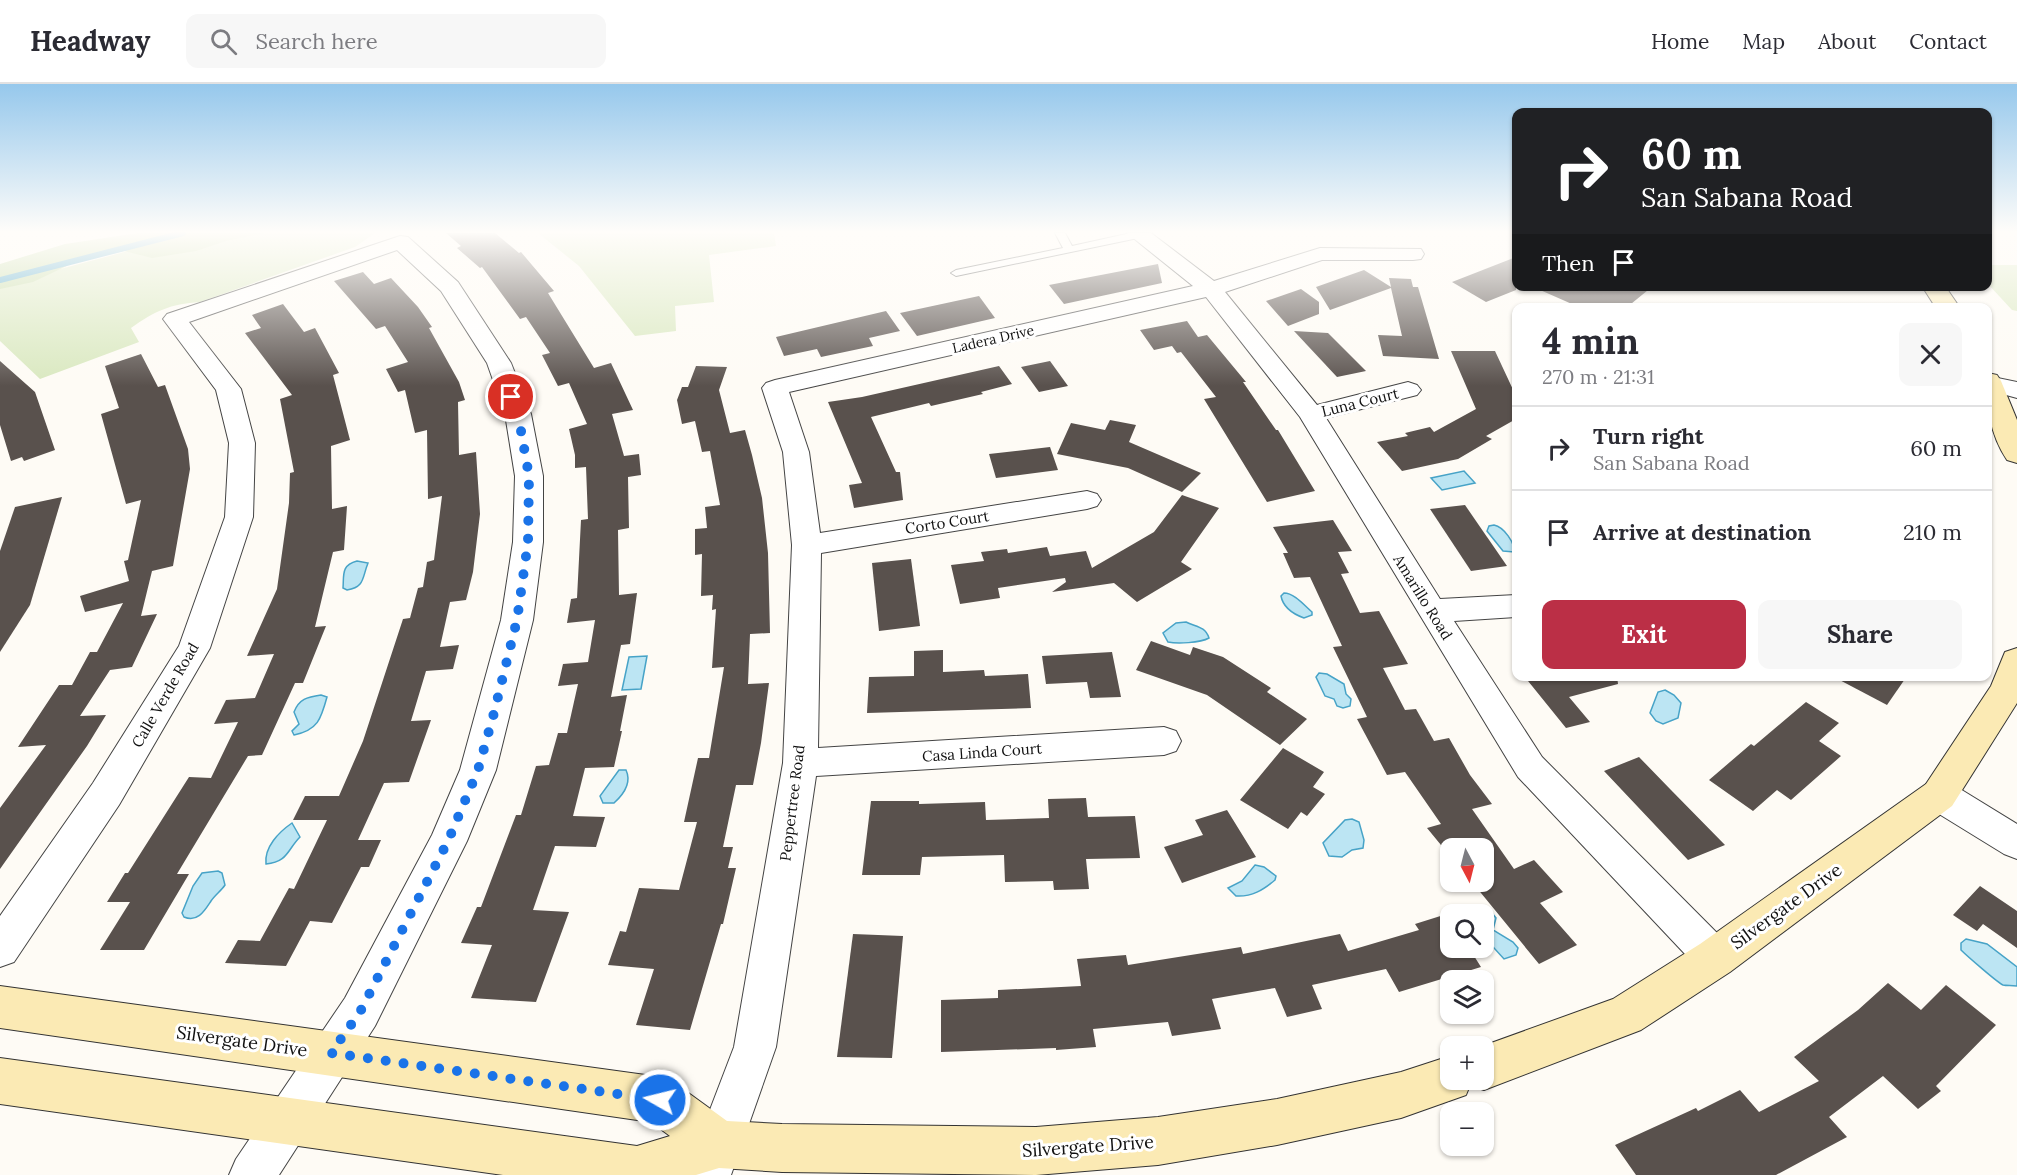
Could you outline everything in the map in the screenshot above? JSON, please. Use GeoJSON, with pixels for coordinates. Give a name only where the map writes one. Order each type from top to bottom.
{"type":"FeatureCollection","features":[{"type":"Feature","properties":{"kind":"street","name":"Calle Verde Road"},"geometry":{"type":"LineString","coordinates":[[0,949],[106,794],[194,648],[239,517],[242,443],[228,389],[175,319],[278,284]]}},
{"type":"Feature","properties":{"kind":"street","name":"Calle Verde Road"},"geometry":{"type":"LineString","coordinates":[[331,1053],[360,1012],[448,841],[478,770],[517,620],[528,542],[529,476],[518,414],[499,363],[447,284]]}},
{"type":"Feature","properties":{"kind":"street","name":"Amarillo Road"},"geometry":{"type":"LineString","coordinates":[[1203,284],[1211,290],[1311,414],[1431,611],[1530,766],[1715,958]]}},
{"type":"Feature","properties":{"kind":"street","name":"Ladera Drive"},"geometry":{"type":"LineString","coordinates":[[775,388],[1211,290],[1229,284]]}},
{"type":"Feature","properties":{"kind":"street"},"geometry":{"type":"LineString","coordinates":[[1992,383],[2017,390]]}},
{"type":"Feature","properties":{"kind":"street","name":"Peppertree Road"},"geometry":{"type":"LineString","coordinates":[[713,1159],[755,1047],[800,763],[807,545],[796,452],[775,388]]}},
{"type":"Feature","properties":{"kind":"street","name":"Luna Court"},"geometry":{"type":"LineString","coordinates":[[1311,414],[1408,390]]}},
{"type":"Feature","properties":{"kind":"street"},"geometry":{"type":"LineString","coordinates":[[1992,392],[2017,454]]}},
{"type":"Feature","properties":{"kind":"street","name":"Corto Court"},"geometry":{"type":"LineString","coordinates":[[807,545],[1087,500]]}},
{"type":"Feature","properties":{"kind":"street"},"geometry":{"type":"LineString","coordinates":[[1431,611],[1512,606]]}},
{"type":"Feature","properties":{"kind":"street","name":"Silvergate Drive"},"geometry":{"type":"LineString","coordinates":[[1494,1064],[1626,1015],[1715,958],[1939,795],[2007,690],[2017,661]]}},
{"type":"Feature","properties":{"kind":"street","name":"Casa Linda Court"},"geometry":{"type":"LineString","coordinates":[[800,763],[1164,741]]}},
{"type":"Feature","properties":{"kind":"street"},"geometry":{"type":"LineString","coordinates":[[1939,795],[2017,843]]}},
{"type":"Feature","properties":{"kind":"street","name":"Silvergate Drive"},"geometry":{"type":"LineString","coordinates":[[0,1007],[660,1100],[713,1159]]}},
{"type":"Feature","properties":{"kind":"street"},"geometry":{"type":"LineString","coordinates":[[252,1175],[331,1053]]}},
{"type":"Feature","properties":{"kind":"street","name":"Silvergate Drive"},"geometry":{"type":"LineString","coordinates":[[0,1081],[637,1170],[794,1148],[1036,1151],[1158,1142],[1276,1122],[1401,1095],[1440,1082]]}},
{"type":"Feature","properties":{"kind":"green space"},"geometry":{"type":"Polygon","coordinates":[[[0,284],[24,284],[0,289],[0,284]]]}},
{"type":"Feature","properties":{"kind":"green space"},"geometry":{"type":"Polygon","coordinates":[[[251,284],[200,302],[163,309],[131,328],[139,342],[40,379],[0,341],[0,285],[251,284]]]}},
{"type":"Feature","properties":{"kind":"green space"},"geometry":{"type":"Polygon","coordinates":[[[593,284],[712,284],[714,302],[675,306],[676,331],[635,336],[593,284]]]}},
{"type":"Feature","properties":{"kind":"green space"},"geometry":{"type":"Polygon","coordinates":[[[1992,284],[2017,284],[2017,311],[2012,310],[1992,288],[1992,284]]]}},
{"type":"Feature","properties":{"kind":"water"},"geometry":{"type":"Polygon","coordinates":[[[1464,471],[1475,483],[1442,490],[1431,478],[1464,471]]]}},
{"type":"Feature","properties":{"kind":"water"},"geometry":{"type":"Polygon","coordinates":[[[1489,526],[1498,526],[1508,536],[1512,542],[1512,552],[1503,551],[1487,531],[1489,526]]]}},
{"type":"Feature","properties":{"kind":"water"},"geometry":{"type":"Polygon","coordinates":[[[357,561],[368,563],[360,584],[347,590],[343,588],[344,571],[348,565],[357,561]]]}},
{"type":"Feature","properties":{"kind":"water"},"geometry":{"type":"Polygon","coordinates":[[[1284,593],[1299,600],[1312,612],[1312,615],[1304,618],[1289,610],[1282,600],[1281,596],[1284,593]]]}},
{"type":"Feature","properties":{"kind":"water"},"geometry":{"type":"Polygon","coordinates":[[[1186,622],[1203,629],[1209,638],[1188,643],[1168,642],[1163,633],[1176,623],[1186,622]]]}},
{"type":"Feature","properties":{"kind":"water"},"geometry":{"type":"Polygon","coordinates":[[[647,656],[641,689],[622,690],[629,657],[647,656]]]}},
{"type":"Feature","properties":{"kind":"water"},"geometry":{"type":"Polygon","coordinates":[[[1319,673],[1327,674],[1344,684],[1346,694],[1351,699],[1350,706],[1343,708],[1337,706],[1334,699],[1325,696],[1316,677],[1319,673]]]}},
{"type":"Feature","properties":{"kind":"water"},"geometry":{"type":"Polygon","coordinates":[[[1665,690],[1681,703],[1678,718],[1663,724],[1656,721],[1650,713],[1658,692],[1665,690]]]}},
{"type":"Feature","properties":{"kind":"water"},"geometry":{"type":"Polygon","coordinates":[[[321,695],[327,697],[323,712],[317,722],[308,730],[294,735],[292,731],[299,724],[294,712],[298,704],[308,698],[321,695]]]}},
{"type":"Feature","properties":{"kind":"water"},"geometry":{"type":"Polygon","coordinates":[[[619,770],[626,770],[628,775],[626,788],[614,803],[603,803],[600,796],[619,770]]]}},
{"type":"Feature","properties":{"kind":"water"},"geometry":{"type":"Polygon","coordinates":[[[1352,819],[1359,822],[1364,840],[1363,848],[1352,850],[1342,857],[1329,856],[1323,843],[1345,820],[1352,819]]]}},
{"type":"Feature","properties":{"kind":"water"},"geometry":{"type":"Polygon","coordinates":[[[292,823],[300,837],[283,858],[266,864],[270,846],[278,835],[292,823]]]}},
{"type":"Feature","properties":{"kind":"water"},"geometry":{"type":"Polygon","coordinates":[[[1255,865],[1264,867],[1276,876],[1275,880],[1257,892],[1236,896],[1228,888],[1242,881],[1255,865]]]}},
{"type":"Feature","properties":{"kind":"water"},"geometry":{"type":"Polygon","coordinates":[[[218,871],[222,873],[225,885],[200,915],[193,918],[184,917],[182,913],[193,886],[202,873],[218,871]]]}},
{"type":"Feature","properties":{"kind":"water"},"geometry":{"type":"Polygon","coordinates":[[[1494,931],[1513,942],[1518,948],[1516,955],[1504,959],[1494,948],[1494,931]]]}},
{"type":"Feature","properties":{"kind":"water"},"geometry":{"type":"Polygon","coordinates":[[[1966,939],[1987,944],[2017,967],[2017,986],[2000,983],[1964,953],[1961,950],[1961,943],[1966,939]]]}},
{"type":"Feature","properties":{"kind":"building"},"geometry":{"type":"Polygon","coordinates":[[[337,284],[397,284],[418,307],[432,327],[429,328],[459,382],[465,400],[458,402],[459,455],[476,452],[480,514],[473,572],[466,600],[450,602],[440,647],[459,645],[453,669],[426,671],[411,721],[431,720],[409,782],[384,783],[358,840],[381,840],[369,867],[361,867],[332,923],[310,921],[286,966],[225,963],[238,940],[260,941],[289,888],[294,889],[327,820],[293,820],[305,796],[339,796],[363,741],[403,619],[410,618],[418,588],[423,587],[427,562],[434,560],[442,496],[428,499],[427,430],[415,433],[405,390],[398,392],[386,369],[408,362],[385,326],[376,329],[337,284]]]}},
{"type":"Feature","properties":{"kind":"building"},"geometry":{"type":"Polygon","coordinates":[[[494,284],[548,284],[554,291],[548,293],[594,368],[611,363],[633,410],[612,414],[624,456],[639,454],[641,475],[628,477],[629,528],[618,530],[619,595],[637,593],[630,644],[621,645],[611,697],[627,695],[620,731],[622,731],[614,767],[585,768],[573,816],[605,817],[596,847],[555,846],[533,910],[569,912],[536,1002],[471,998],[492,945],[461,943],[477,907],[481,907],[516,815],[521,815],[536,766],[549,765],[558,733],[567,733],[578,684],[558,686],[563,664],[588,662],[595,620],[567,623],[571,599],[577,598],[581,520],[588,519],[586,467],[575,468],[575,455],[569,429],[587,424],[569,383],[558,386],[542,355],[550,353],[526,317],[520,319],[494,284]]]}},
{"type":"Feature","properties":{"kind":"building"},"geometry":{"type":"Polygon","coordinates":[[[1055,284],[1158,284],[1064,304],[1049,285],[1055,284]]]}},
{"type":"Feature","properties":{"kind":"building"},"geometry":{"type":"Polygon","coordinates":[[[1325,284],[1386,284],[1391,287],[1390,284],[1412,284],[1413,287],[1418,287],[1439,359],[1383,356],[1378,335],[1402,336],[1391,288],[1330,310],[1316,287],[1325,284]]]}},
{"type":"Feature","properties":{"kind":"building"},"geometry":{"type":"Polygon","coordinates":[[[1455,284],[1512,284],[1514,291],[1486,302],[1455,284]]]}},
{"type":"Feature","properties":{"kind":"building"},"geometry":{"type":"Polygon","coordinates":[[[1301,289],[1319,302],[1319,314],[1288,326],[1266,301],[1301,289]]]}},
{"type":"Feature","properties":{"kind":"building"},"geometry":{"type":"Polygon","coordinates":[[[1542,291],[1647,291],[1632,303],[1570,303],[1542,291]]]}},
{"type":"Feature","properties":{"kind":"building"},"geometry":{"type":"Polygon","coordinates":[[[979,296],[995,318],[917,336],[900,313],[979,296]]]}},
{"type":"Feature","properties":{"kind":"building"},"geometry":{"type":"Polygon","coordinates":[[[283,304],[304,332],[315,328],[339,373],[333,375],[350,440],[331,446],[332,509],[347,506],[344,550],[333,552],[315,627],[326,626],[303,683],[295,683],[262,755],[248,756],[177,874],[189,874],[144,950],[100,950],[130,902],[107,902],[189,777],[211,778],[238,722],[214,724],[226,700],[255,698],[274,654],[247,656],[277,589],[289,503],[290,473],[294,472],[280,399],[292,395],[245,333],[261,328],[252,315],[283,304]]]}},
{"type":"Feature","properties":{"kind":"building"},"geometry":{"type":"Polygon","coordinates":[[[886,311],[900,331],[869,338],[873,346],[821,357],[817,349],[784,356],[776,337],[886,311]]]}},
{"type":"Feature","properties":{"kind":"building"},"geometry":{"type":"Polygon","coordinates":[[[1187,321],[1198,337],[1207,335],[1246,382],[1243,382],[1278,430],[1315,491],[1267,502],[1204,399],[1216,397],[1181,352],[1177,353],[1172,346],[1154,350],[1140,330],[1187,321]]]}},
{"type":"Feature","properties":{"kind":"building"},"geometry":{"type":"Polygon","coordinates":[[[1294,331],[1328,333],[1366,371],[1337,377],[1294,331]]]}},
{"type":"Feature","properties":{"kind":"building"},"geometry":{"type":"Polygon","coordinates":[[[1451,351],[1495,351],[1512,387],[1512,421],[1486,436],[1492,439],[1458,459],[1402,471],[1377,442],[1408,436],[1405,433],[1430,427],[1434,432],[1476,409],[1451,351]]]}},
{"type":"Feature","properties":{"kind":"building"},"geometry":{"type":"Polygon","coordinates":[[[141,354],[158,387],[165,385],[188,449],[190,469],[173,566],[152,571],[141,616],[157,614],[132,667],[110,670],[80,716],[106,715],[87,746],[0,869],[0,808],[46,745],[18,747],[59,685],[72,685],[90,652],[97,652],[123,603],[85,612],[80,596],[129,581],[124,561],[128,560],[141,500],[126,504],[101,414],[119,408],[105,366],[141,354]]]}},
{"type":"Feature","properties":{"kind":"building"},"geometry":{"type":"Polygon","coordinates":[[[0,361],[35,392],[55,450],[24,461],[22,457],[11,461],[0,425],[0,361]]]}},
{"type":"Feature","properties":{"kind":"building"},"geometry":{"type":"Polygon","coordinates":[[[1050,361],[1068,386],[1039,392],[1021,367],[1050,361]]]}},
{"type":"Feature","properties":{"kind":"building"},"geometry":{"type":"Polygon","coordinates":[[[696,366],[727,367],[719,390],[730,433],[745,430],[752,455],[762,498],[768,553],[770,633],[750,634],[748,684],[769,683],[761,743],[753,785],[736,785],[723,847],[733,847],[728,868],[736,868],[723,924],[721,924],[690,1030],[636,1025],[654,969],[608,965],[620,931],[626,932],[639,888],[679,890],[697,822],[684,822],[698,758],[709,758],[724,667],[712,668],[716,609],[712,610],[713,595],[701,596],[702,554],[695,555],[695,529],[707,528],[705,507],[720,505],[710,451],[702,452],[695,421],[682,424],[677,400],[682,387],[688,387],[696,366]]]}},
{"type":"Feature","properties":{"kind":"building"},"geometry":{"type":"Polygon","coordinates":[[[999,366],[1012,384],[981,392],[983,394],[931,406],[929,403],[871,417],[896,472],[900,472],[903,500],[854,508],[849,485],[862,483],[828,402],[862,397],[999,366]]]}},
{"type":"Feature","properties":{"kind":"building"},"geometry":{"type":"Polygon","coordinates":[[[1110,420],[1136,425],[1129,442],[1201,473],[1182,492],[1128,468],[1057,454],[1071,423],[1105,430],[1110,420]]]}},
{"type":"Feature","properties":{"kind":"building"},"geometry":{"type":"Polygon","coordinates":[[[1050,447],[1058,470],[996,478],[989,454],[1050,447]]]}},
{"type":"Feature","properties":{"kind":"building"},"geometry":{"type":"Polygon","coordinates":[[[1182,495],[1219,508],[1181,562],[1192,569],[1137,602],[1114,583],[1052,592],[1066,582],[1065,578],[998,588],[1000,598],[960,604],[951,565],[984,561],[981,552],[1007,549],[1008,553],[1047,547],[1050,556],[1086,551],[1092,568],[1154,532],[1182,495]]]}},
{"type":"Feature","properties":{"kind":"building"},"geometry":{"type":"Polygon","coordinates":[[[62,497],[30,605],[0,652],[0,551],[15,507],[62,497]]]}},
{"type":"Feature","properties":{"kind":"building"},"geometry":{"type":"Polygon","coordinates":[[[1465,505],[1507,566],[1471,571],[1430,509],[1465,505]]]}},
{"type":"Feature","properties":{"kind":"building"},"geometry":{"type":"Polygon","coordinates":[[[1333,520],[1352,551],[1338,552],[1349,573],[1341,574],[1360,613],[1379,611],[1408,664],[1383,668],[1405,710],[1416,709],[1434,741],[1449,738],[1470,775],[1492,804],[1472,809],[1492,838],[1440,838],[1440,844],[1427,828],[1441,824],[1405,772],[1387,775],[1357,719],[1367,717],[1333,647],[1342,646],[1310,577],[1294,578],[1283,553],[1288,553],[1273,527],[1333,520]]]}},
{"type":"Feature","properties":{"kind":"building"},"geometry":{"type":"Polygon","coordinates":[[[911,559],[920,626],[879,631],[872,563],[911,559]]]}},
{"type":"Feature","properties":{"kind":"building"},"geometry":{"type":"Polygon","coordinates":[[[1151,641],[1190,655],[1193,647],[1223,657],[1271,688],[1267,692],[1307,719],[1280,745],[1207,695],[1136,670],[1151,641]]]}},
{"type":"Feature","properties":{"kind":"building"},"geometry":{"type":"Polygon","coordinates":[[[943,650],[943,672],[984,670],[985,676],[1028,674],[1031,708],[867,713],[869,677],[914,676],[914,651],[943,650]]]}},
{"type":"Feature","properties":{"kind":"building"},"geometry":{"type":"Polygon","coordinates":[[[1112,652],[1121,697],[1090,698],[1087,682],[1046,684],[1042,656],[1112,652]]]}},
{"type":"Feature","properties":{"kind":"building"},"geometry":{"type":"Polygon","coordinates":[[[1528,681],[1618,681],[1618,684],[1569,697],[1590,722],[1566,728],[1528,681]]]}},
{"type":"Feature","properties":{"kind":"building"},"geometry":{"type":"Polygon","coordinates":[[[1841,681],[1904,681],[1887,705],[1841,681]]]}},
{"type":"Feature","properties":{"kind":"building"},"geometry":{"type":"Polygon","coordinates":[[[1806,702],[1839,723],[1819,741],[1841,756],[1791,800],[1777,790],[1753,811],[1709,780],[1751,744],[1754,746],[1806,702]]]}},
{"type":"Feature","properties":{"kind":"building"},"geometry":{"type":"Polygon","coordinates":[[[1283,748],[1324,772],[1313,787],[1325,794],[1307,816],[1301,812],[1288,829],[1240,800],[1283,748]]]}},
{"type":"Feature","properties":{"kind":"building"},"geometry":{"type":"Polygon","coordinates":[[[1639,757],[1725,845],[1688,860],[1604,771],[1639,757]]]}},
{"type":"Feature","properties":{"kind":"building"},"geometry":{"type":"Polygon","coordinates":[[[1086,798],[1088,817],[1135,816],[1140,858],[1086,859],[1089,889],[1054,890],[1053,881],[1005,882],[1004,855],[922,857],[920,875],[862,875],[871,801],[919,801],[919,804],[985,802],[986,820],[1049,818],[1048,799],[1086,798]]]}},
{"type":"Feature","properties":{"kind":"building"},"geometry":{"type":"Polygon","coordinates":[[[1227,810],[1256,857],[1182,883],[1164,847],[1203,835],[1195,820],[1227,810]]]}},
{"type":"Feature","properties":{"kind":"building"},"geometry":{"type":"Polygon","coordinates":[[[1494,840],[1514,869],[1534,860],[1563,892],[1540,903],[1577,945],[1539,964],[1494,909],[1494,904],[1490,904],[1480,892],[1494,892],[1494,840]]]}},
{"type":"Feature","properties":{"kind":"building"},"geometry":{"type":"Polygon","coordinates":[[[1980,886],[2017,911],[2017,948],[1983,924],[1977,931],[1953,915],[1980,886]]]}},
{"type":"Feature","properties":{"kind":"building"},"geometry":{"type":"Polygon","coordinates":[[[1440,916],[1440,958],[1475,958],[1481,967],[1471,970],[1440,970],[1440,980],[1399,992],[1386,969],[1312,985],[1322,1009],[1287,1017],[1275,988],[1212,999],[1221,1029],[1172,1036],[1168,1022],[1093,1029],[1096,1047],[941,1052],[941,1000],[998,998],[998,990],[1081,986],[1077,959],[1126,955],[1128,965],[1241,947],[1243,954],[1340,934],[1348,951],[1419,930],[1415,924],[1440,916]]]}},
{"type":"Feature","properties":{"kind":"building"},"geometry":{"type":"Polygon","coordinates":[[[853,934],[903,936],[892,1058],[837,1057],[853,934]]]}},
{"type":"Feature","properties":{"kind":"building"},"geometry":{"type":"Polygon","coordinates":[[[1888,983],[1921,1010],[1946,985],[1996,1025],[1936,1086],[1941,1091],[1918,1109],[1883,1076],[1829,1117],[1847,1137],[1776,1175],[1636,1175],[1615,1145],[1696,1108],[1698,1111],[1740,1090],[1759,1112],[1819,1081],[1794,1057],[1858,1010],[1888,983]]]}},
{"type":"Feature","properties":{"kind":"route"},"geometry":{"type":"LineString","coordinates":[[511,397],[518,414],[529,476],[528,542],[517,620],[494,713],[478,770],[448,841],[360,1012],[331,1053],[660,1100]]}}]}
